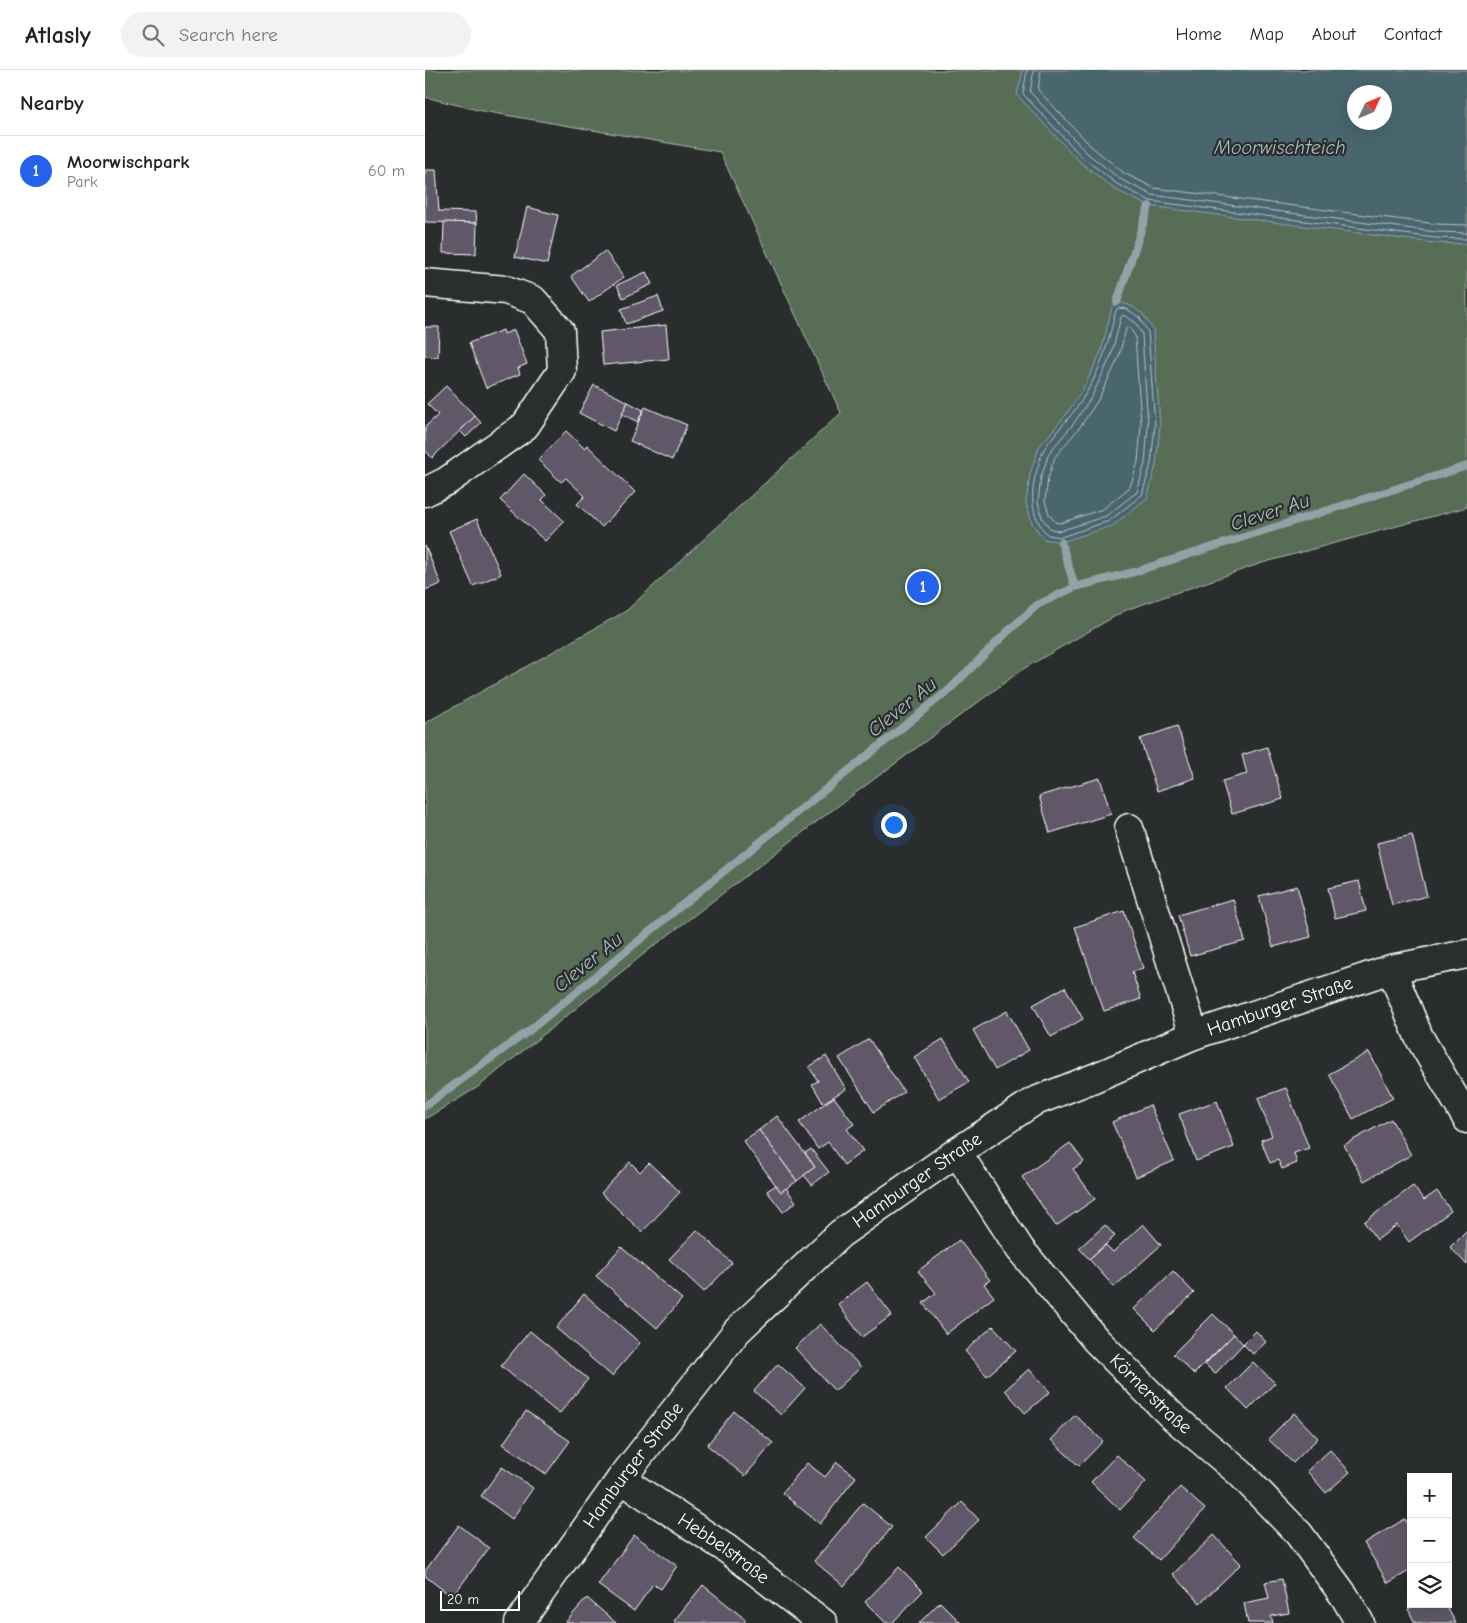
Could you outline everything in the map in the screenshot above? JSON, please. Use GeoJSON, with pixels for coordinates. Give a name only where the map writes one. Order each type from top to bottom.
{"type":"FeatureCollection","features":[{"type":"Feature","properties":{"kind":"street"},"geometry":{"type":"LineString","coordinates":[[425,283],[506,290],[533,300],[560,331],[562,371],[525,426],[447,481],[425,492]]}},
{"type":"Feature","properties":{"kind":"street"},"geometry":{"type":"LineString","coordinates":[[1129,828],[1194,1035]]}},
{"type":"Feature","properties":{"kind":"street","name":"Hamburger Straße"},"geometry":{"type":"LineString","coordinates":[[519,1623],[621,1479],[737,1331],[840,1234],[957,1152],[1033,1102],[1194,1035],[1391,970],[1467,954]]}},
{"type":"Feature","properties":{"kind":"street"},"geometry":{"type":"LineString","coordinates":[[1391,970],[1419,1037],[1467,1119]]}},
{"type":"Feature","properties":{"kind":"street","name":"Körnerstraße"},"geometry":{"type":"LineString","coordinates":[[957,1152],[1020,1249],[1096,1340],[1171,1415],[1240,1474],[1299,1534],[1345,1597],[1360,1623]]}},
{"type":"Feature","properties":{"kind":"street","name":"Hebbelstraße"},"geometry":{"type":"LineString","coordinates":[[621,1479],[727,1549],[823,1623]]}},
{"type":"Feature","properties":{"kind":"green space"},"geometry":{"type":"Polygon","coordinates":[[[425,70],[1467,70],[1467,507],[1262,563],[1126,610],[1023,669],[819,820],[650,949],[478,1087],[425,1119],[425,723],[626,611],[841,413],[720,152],[482,111],[425,97],[425,70]]]}},
{"type":"Feature","properties":{"kind":"water","name":"Moorwischteich"},"geometry":{"type":"Polygon","coordinates":[[[1023,70],[1467,70],[1467,244],[1435,243],[1149,206],[1114,189],[1079,161],[1017,95],[1023,70]]]}},
{"type":"Feature","properties":{"kind":"water"},"geometry":{"type":"Polygon","coordinates":[[[1117,302],[1129,305],[1143,314],[1153,330],[1160,425],[1156,465],[1147,498],[1112,526],[1061,542],[1044,539],[1032,523],[1026,503],[1030,474],[1039,447],[1065,416],[1082,391],[1101,352],[1112,307],[1117,302]]]}},
{"type":"Feature","properties":{"kind":"building"},"geometry":{"type":"Polygon","coordinates":[[[425,170],[436,170],[439,211],[476,212],[477,223],[425,222],[425,170]]]}},
{"type":"Feature","properties":{"kind":"building"},"geometry":{"type":"Polygon","coordinates":[[[527,207],[558,215],[547,264],[515,257],[527,207]]]}},
{"type":"Feature","properties":{"kind":"building"},"geometry":{"type":"Polygon","coordinates":[[[444,222],[477,223],[476,254],[443,253],[444,222]]]}},
{"type":"Feature","properties":{"kind":"building"},"geometry":{"type":"Polygon","coordinates":[[[605,251],[624,277],[589,302],[571,276],[605,251]]]}},
{"type":"Feature","properties":{"kind":"building"},"geometry":{"type":"Polygon","coordinates":[[[646,272],[652,284],[623,298],[617,285],[646,272]]]}},
{"type":"Feature","properties":{"kind":"building"},"geometry":{"type":"Polygon","coordinates":[[[658,296],[663,311],[626,324],[621,309],[658,296]]]}},
{"type":"Feature","properties":{"kind":"building"},"geometry":{"type":"Polygon","coordinates":[[[666,325],[669,359],[603,365],[600,332],[666,325]]]}},
{"type":"Feature","properties":{"kind":"building"},"geometry":{"type":"Polygon","coordinates":[[[425,327],[439,327],[438,357],[425,356],[425,327]]]}},
{"type":"Feature","properties":{"kind":"building"},"geometry":{"type":"Polygon","coordinates":[[[503,330],[504,334],[514,330],[527,364],[518,368],[520,374],[486,388],[469,343],[503,330]]]}},
{"type":"Feature","properties":{"kind":"building"},"geometry":{"type":"Polygon","coordinates":[[[594,385],[628,402],[614,431],[579,413],[594,385]]]}},
{"type":"Feature","properties":{"kind":"building"},"geometry":{"type":"Polygon","coordinates":[[[446,386],[475,416],[432,458],[425,450],[425,427],[438,415],[427,404],[446,386]]]}},
{"type":"Feature","properties":{"kind":"building"},"geometry":{"type":"Polygon","coordinates":[[[628,402],[643,410],[638,422],[622,414],[628,402]]]}},
{"type":"Feature","properties":{"kind":"building"},"geometry":{"type":"Polygon","coordinates":[[[645,407],[687,425],[672,460],[630,441],[645,407]]]}},
{"type":"Feature","properties":{"kind":"building"},"geometry":{"type":"Polygon","coordinates":[[[475,416],[481,423],[466,437],[460,431],[475,416]]]}},
{"type":"Feature","properties":{"kind":"building"},"geometry":{"type":"Polygon","coordinates":[[[566,431],[584,448],[587,445],[635,492],[602,527],[577,504],[585,496],[566,478],[561,482],[538,460],[566,431]]]}},
{"type":"Feature","properties":{"kind":"building"},"geometry":{"type":"Polygon","coordinates":[[[524,474],[546,495],[542,500],[564,521],[545,541],[500,500],[524,474]]]}},
{"type":"Feature","properties":{"kind":"building"},"geometry":{"type":"Polygon","coordinates":[[[477,519],[501,574],[473,586],[449,531],[477,519]]]}},
{"type":"Feature","properties":{"kind":"building"},"geometry":{"type":"Polygon","coordinates":[[[425,546],[441,584],[425,590],[425,546]]]}},
{"type":"Feature","properties":{"kind":"building"},"geometry":{"type":"Polygon","coordinates":[[[1177,726],[1195,778],[1157,791],[1140,739],[1177,726]]]}},
{"type":"Feature","properties":{"kind":"building"},"geometry":{"type":"Polygon","coordinates":[[[1267,747],[1283,799],[1232,814],[1222,781],[1247,774],[1242,755],[1267,747]]]}},
{"type":"Feature","properties":{"kind":"building"},"geometry":{"type":"Polygon","coordinates":[[[1100,778],[1111,814],[1050,833],[1039,796],[1100,778]]]}},
{"type":"Feature","properties":{"kind":"building"},"geometry":{"type":"Polygon","coordinates":[[[1412,835],[1427,896],[1392,905],[1377,843],[1412,835]]]}},
{"type":"Feature","properties":{"kind":"building"},"geometry":{"type":"Polygon","coordinates":[[[1359,881],[1366,911],[1335,918],[1328,888],[1359,881]]]}},
{"type":"Feature","properties":{"kind":"building"},"geometry":{"type":"Polygon","coordinates":[[[1297,886],[1311,937],[1273,947],[1259,896],[1297,886]]]}},
{"type":"Feature","properties":{"kind":"building"},"geometry":{"type":"Polygon","coordinates":[[[1233,899],[1245,941],[1190,956],[1178,915],[1233,899]]]}},
{"type":"Feature","properties":{"kind":"building"},"geometry":{"type":"Polygon","coordinates":[[[1124,911],[1143,968],[1132,972],[1141,999],[1104,1011],[1075,927],[1124,911]]]}},
{"type":"Feature","properties":{"kind":"building"},"geometry":{"type":"Polygon","coordinates":[[[1065,987],[1083,1019],[1051,1037],[1033,1005],[1065,987]]]}},
{"type":"Feature","properties":{"kind":"building"},"geometry":{"type":"Polygon","coordinates":[[[1007,1011],[1029,1050],[995,1070],[973,1030],[1007,1011]]]}},
{"type":"Feature","properties":{"kind":"building"},"geometry":{"type":"Polygon","coordinates":[[[869,1039],[904,1092],[874,1112],[839,1058],[869,1039]]]}},
{"type":"Feature","properties":{"kind":"building"},"geometry":{"type":"Polygon","coordinates":[[[943,1039],[969,1082],[939,1099],[914,1057],[943,1039]]]}},
{"type":"Feature","properties":{"kind":"building"},"geometry":{"type":"Polygon","coordinates":[[[1369,1052],[1393,1098],[1353,1119],[1329,1074],[1369,1052]]]}},
{"type":"Feature","properties":{"kind":"building"},"geometry":{"type":"Polygon","coordinates":[[[826,1056],[846,1089],[823,1103],[812,1084],[818,1081],[809,1067],[826,1056]]]}},
{"type":"Feature","properties":{"kind":"building"},"geometry":{"type":"Polygon","coordinates":[[[1286,1088],[1309,1148],[1294,1153],[1297,1163],[1282,1169],[1278,1160],[1270,1163],[1261,1140],[1272,1136],[1258,1098],[1286,1088]]]}},
{"type":"Feature","properties":{"kind":"building"},"geometry":{"type":"Polygon","coordinates":[[[834,1097],[854,1124],[847,1129],[863,1151],[844,1165],[828,1142],[818,1149],[799,1122],[834,1097]]]}},
{"type":"Feature","properties":{"kind":"building"},"geometry":{"type":"Polygon","coordinates":[[[1217,1101],[1234,1147],[1196,1161],[1179,1114],[1217,1101]]]}},
{"type":"Feature","properties":{"kind":"building"},"geometry":{"type":"Polygon","coordinates":[[[1150,1105],[1174,1161],[1136,1177],[1112,1122],[1150,1105]]]}},
{"type":"Feature","properties":{"kind":"building"},"geometry":{"type":"Polygon","coordinates":[[[777,1116],[815,1167],[797,1181],[759,1130],[777,1116]]]}},
{"type":"Feature","properties":{"kind":"building"},"geometry":{"type":"Polygon","coordinates":[[[1391,1119],[1411,1155],[1364,1181],[1344,1145],[1391,1119]]]}},
{"type":"Feature","properties":{"kind":"building"},"geometry":{"type":"Polygon","coordinates":[[[759,1130],[797,1181],[781,1192],[743,1141],[759,1130]]]}},
{"type":"Feature","properties":{"kind":"building"},"geometry":{"type":"Polygon","coordinates":[[[1070,1143],[1084,1162],[1073,1169],[1095,1199],[1056,1226],[1022,1177],[1070,1143]]]}},
{"type":"Feature","properties":{"kind":"building"},"geometry":{"type":"Polygon","coordinates":[[[811,1149],[829,1172],[812,1185],[804,1175],[815,1167],[805,1153],[811,1149]]]}},
{"type":"Feature","properties":{"kind":"building"},"geometry":{"type":"Polygon","coordinates":[[[630,1162],[640,1172],[649,1163],[680,1192],[642,1232],[601,1193],[630,1162]]]}},
{"type":"Feature","properties":{"kind":"building"},"geometry":{"type":"Polygon","coordinates":[[[776,1185],[781,1192],[786,1188],[796,1202],[783,1212],[767,1191],[776,1185]]]}},
{"type":"Feature","properties":{"kind":"building"},"geometry":{"type":"Polygon","coordinates":[[[1413,1186],[1424,1200],[1437,1191],[1451,1211],[1409,1242],[1397,1225],[1377,1240],[1364,1222],[1413,1186]]]}},
{"type":"Feature","properties":{"kind":"building"},"geometry":{"type":"Polygon","coordinates":[[[1143,1224],[1161,1245],[1114,1287],[1089,1259],[1106,1245],[1113,1252],[1143,1224]]]}},
{"type":"Feature","properties":{"kind":"building"},"geometry":{"type":"Polygon","coordinates":[[[1105,1225],[1115,1236],[1089,1259],[1079,1248],[1105,1225]]]}},
{"type":"Feature","properties":{"kind":"building"},"geometry":{"type":"Polygon","coordinates":[[[697,1230],[732,1263],[704,1292],[669,1259],[697,1230]]]}},
{"type":"Feature","properties":{"kind":"building"},"geometry":{"type":"Polygon","coordinates":[[[1467,1230],[1467,1265],[1450,1247],[1467,1230]]]}},
{"type":"Feature","properties":{"kind":"building"},"geometry":{"type":"Polygon","coordinates":[[[959,1240],[990,1280],[984,1284],[994,1297],[946,1334],[923,1303],[936,1293],[918,1271],[959,1240]]]}},
{"type":"Feature","properties":{"kind":"building"},"geometry":{"type":"Polygon","coordinates":[[[621,1247],[682,1299],[657,1328],[596,1276],[621,1247]]]}},
{"type":"Feature","properties":{"kind":"building"},"geometry":{"type":"Polygon","coordinates":[[[1173,1271],[1194,1293],[1155,1330],[1134,1309],[1173,1271]]]}},
{"type":"Feature","properties":{"kind":"building"},"geometry":{"type":"Polygon","coordinates":[[[867,1282],[892,1315],[862,1337],[838,1304],[867,1282]]]}},
{"type":"Feature","properties":{"kind":"building"},"geometry":{"type":"Polygon","coordinates":[[[584,1294],[640,1343],[612,1376],[556,1328],[584,1294]]]}},
{"type":"Feature","properties":{"kind":"building"},"geometry":{"type":"Polygon","coordinates":[[[1213,1314],[1234,1334],[1194,1374],[1173,1354],[1213,1314]]]}},
{"type":"Feature","properties":{"kind":"building"},"geometry":{"type":"Polygon","coordinates":[[[820,1324],[861,1367],[835,1391],[795,1348],[820,1324]]]}},
{"type":"Feature","properties":{"kind":"building"},"geometry":{"type":"Polygon","coordinates":[[[993,1326],[1016,1351],[987,1376],[965,1351],[993,1326]]]}},
{"type":"Feature","properties":{"kind":"building"},"geometry":{"type":"Polygon","coordinates":[[[530,1331],[588,1379],[559,1414],[501,1366],[530,1331]]]}},
{"type":"Feature","properties":{"kind":"building"},"geometry":{"type":"Polygon","coordinates":[[[1256,1331],[1266,1342],[1253,1354],[1243,1344],[1256,1331]]]}},
{"type":"Feature","properties":{"kind":"building"},"geometry":{"type":"Polygon","coordinates":[[[1234,1334],[1243,1344],[1215,1374],[1205,1364],[1234,1334]]]}},
{"type":"Feature","properties":{"kind":"building"},"geometry":{"type":"Polygon","coordinates":[[[1253,1362],[1275,1383],[1248,1410],[1227,1388],[1253,1362]]]}},
{"type":"Feature","properties":{"kind":"building"},"geometry":{"type":"Polygon","coordinates":[[[778,1364],[805,1388],[781,1415],[754,1391],[778,1364]]]}},
{"type":"Feature","properties":{"kind":"building"},"geometry":{"type":"Polygon","coordinates":[[[1029,1369],[1050,1392],[1025,1413],[1005,1390],[1029,1369]]]}},
{"type":"Feature","properties":{"kind":"building"},"geometry":{"type":"Polygon","coordinates":[[[526,1411],[570,1441],[546,1474],[503,1444],[526,1411]]]}},
{"type":"Feature","properties":{"kind":"building"},"geometry":{"type":"Polygon","coordinates":[[[734,1411],[773,1443],[745,1476],[707,1445],[734,1411]]]}},
{"type":"Feature","properties":{"kind":"building"},"geometry":{"type":"Polygon","coordinates":[[[1294,1413],[1318,1438],[1293,1463],[1268,1439],[1294,1413]]]}},
{"type":"Feature","properties":{"kind":"building"},"geometry":{"type":"Polygon","coordinates":[[[1075,1415],[1103,1441],[1079,1466],[1051,1440],[1075,1415]]]}},
{"type":"Feature","properties":{"kind":"building"},"geometry":{"type":"Polygon","coordinates":[[[1330,1450],[1350,1472],[1326,1493],[1307,1471],[1330,1450]]]}},
{"type":"Feature","properties":{"kind":"building"},"geometry":{"type":"Polygon","coordinates":[[[1117,1455],[1146,1482],[1120,1510],[1091,1482],[1117,1455]]]}},
{"type":"Feature","properties":{"kind":"building"},"geometry":{"type":"Polygon","coordinates":[[[837,1462],[856,1477],[820,1524],[782,1493],[807,1463],[825,1477],[837,1462]]]}},
{"type":"Feature","properties":{"kind":"building"},"geometry":{"type":"Polygon","coordinates":[[[502,1467],[533,1488],[512,1519],[481,1496],[502,1467]]]}},
{"type":"Feature","properties":{"kind":"building"},"geometry":{"type":"Polygon","coordinates":[[[1180,1487],[1205,1509],[1159,1560],[1134,1538],[1180,1487]]]}},
{"type":"Feature","properties":{"kind":"building"},"geometry":{"type":"Polygon","coordinates":[[[962,1502],[979,1520],[943,1554],[926,1537],[962,1502]]]}},
{"type":"Feature","properties":{"kind":"building"},"geometry":{"type":"Polygon","coordinates":[[[863,1503],[892,1527],[844,1586],[814,1561],[863,1503]]]}},
{"type":"Feature","properties":{"kind":"building"},"geometry":{"type":"Polygon","coordinates":[[[1405,1519],[1407,1522],[1407,1572],[1388,1583],[1364,1543],[1405,1519]]]}},
{"type":"Feature","properties":{"kind":"building"},"geometry":{"type":"Polygon","coordinates":[[[459,1525],[489,1548],[452,1597],[425,1576],[425,1571],[459,1525]]]}},
{"type":"Feature","properties":{"kind":"building"},"geometry":{"type":"Polygon","coordinates":[[[634,1535],[677,1566],[661,1589],[653,1584],[634,1611],[598,1585],[634,1535]]]}},
{"type":"Feature","properties":{"kind":"building"},"geometry":{"type":"Polygon","coordinates":[[[1214,1535],[1241,1564],[1200,1603],[1173,1574],[1214,1535]]]}},
{"type":"Feature","properties":{"kind":"building"},"geometry":{"type":"Polygon","coordinates":[[[899,1567],[923,1591],[892,1623],[886,1623],[865,1602],[899,1567]]]}},
{"type":"Feature","properties":{"kind":"building"},"geometry":{"type":"Polygon","coordinates":[[[1282,1579],[1289,1613],[1271,1616],[1273,1623],[1248,1623],[1244,1603],[1269,1598],[1265,1582],[1282,1579]]]}},
{"type":"Feature","properties":{"kind":"building"},"geometry":{"type":"Polygon","coordinates":[[[703,1585],[746,1620],[743,1623],[676,1623],[674,1621],[703,1585]]]}},
{"type":"Feature","properties":{"kind":"building"},"geometry":{"type":"Polygon","coordinates":[[[587,1598],[616,1623],[565,1623],[587,1598]]]}},
{"type":"Feature","properties":{"kind":"building"},"geometry":{"type":"Polygon","coordinates":[[[940,1602],[961,1623],[919,1623],[940,1602]]]}},
{"type":"Feature","properties":{"kind":"building"},"geometry":{"type":"Polygon","coordinates":[[[1447,1608],[1456,1623],[1415,1623],[1408,1609],[1447,1608]]]}},
{"type":"Feature","properties":{"kind":"waterway"},"geometry":{"type":"LineString","coordinates":[[1117,302],[1149,206]]}},
{"type":"Feature","properties":{"kind":"waterway","name":"Clever Au"},"geometry":{"type":"LineString","coordinates":[[425,1106],[530,1030],[950,689],[1037,605],[1075,587],[1134,572],[1467,466]]}},
{"type":"Feature","properties":{"kind":"waterway"},"geometry":{"type":"LineString","coordinates":[[1061,542],[1075,587]]}},
{"type":"Feature","properties":{"kind":"place","name":"Moorwischpark"},"geometry":{"type":"Point","coordinates":[923,587]}}]}
